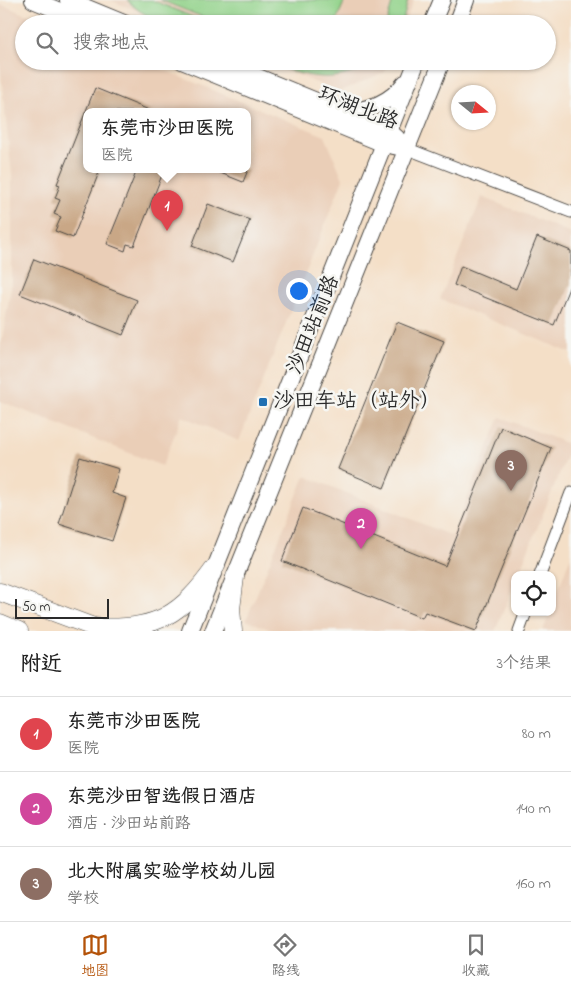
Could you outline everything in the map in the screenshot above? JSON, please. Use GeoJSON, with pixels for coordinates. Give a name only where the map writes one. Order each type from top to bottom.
{"type":"FeatureCollection","features":[{"type":"Feature","properties":{"kind":"main road"},"geometry":{"type":"LineString","coordinates":[[0,592],[99,629],[123,629],[160,622],[179,610],[198,591],[216,566]]}},
{"type":"Feature","properties":{"kind":"main road"},"geometry":{"type":"LineString","coordinates":[[233,631],[231,609],[234,577]]}},
{"type":"Feature","properties":{"kind":"main road"},"geometry":{"type":"LineString","coordinates":[[0,623],[19,631]]}},
{"type":"Feature","properties":{"kind":"street"},"geometry":{"type":"LineString","coordinates":[[32,0],[68,15]]}},
{"type":"Feature","properties":{"kind":"street"},"geometry":{"type":"LineString","coordinates":[[68,0],[104,15]]}},
{"type":"Feature","properties":{"kind":"street"},"geometry":{"type":"LineString","coordinates":[[436,15],[442,0]]}},
{"type":"Feature","properties":{"kind":"street"},"geometry":{"type":"LineString","coordinates":[[460,15],[466,0]]}},
{"type":"Feature","properties":{"kind":"street","name":"环湖北路"},"geometry":{"type":"LineString","coordinates":[[206,70],[387,137]]}},
{"type":"Feature","properties":{"kind":"street","name":"环湖北路"},"geometry":{"type":"LineString","coordinates":[[241,70],[341,111],[408,149]]}},
{"type":"Feature","properties":{"kind":"street"},"geometry":{"type":"LineString","coordinates":[[341,111],[357,111],[388,99],[401,89],[413,70]]}},
{"type":"Feature","properties":{"kind":"street","name":"沙田站前路"},"geometry":{"type":"LineString","coordinates":[[190,631],[413,70]]}},
{"type":"Feature","properties":{"kind":"street","name":"沙田站前路"},"geometry":{"type":"LineString","coordinates":[[213,631],[439,70]]}},
{"type":"Feature","properties":{"kind":"street"},"geometry":{"type":"LineString","coordinates":[[408,149],[571,212]]}},
{"type":"Feature","properties":{"kind":"street"},"geometry":{"type":"LineString","coordinates":[[542,571],[571,494]]}},
{"type":"Feature","properties":{"kind":"street"},"geometry":{"type":"LineString","coordinates":[[519,631],[525,616]]}},
{"type":"Feature","properties":{"kind":"shaded area"},"geometry":{"type":"Polygon","coordinates":[[[110,0],[414,0],[408,15],[147,15],[110,0]]]}},
{"type":"Feature","properties":{"kind":"shaded area"},"geometry":{"type":"Polygon","coordinates":[[[0,4],[28,15],[15,15],[15,70],[164,70],[325,136],[343,179],[239,441],[182,416],[162,466],[0,401],[0,351],[12,282],[12,175],[0,66],[0,4]]]}},
{"type":"Feature","properties":{"kind":"shaded area"},"geometry":{"type":"Polygon","coordinates":[[[285,70],[386,70],[339,92],[285,70]]]}},
{"type":"Feature","properties":{"kind":"shaded area"},"geometry":{"type":"Polygon","coordinates":[[[482,197],[571,233],[571,353],[440,299],[482,197]]]}},
{"type":"Feature","properties":{"kind":"shaded area"},"geometry":{"type":"Polygon","coordinates":[[[500,417],[571,445],[520,571],[511,571],[511,593],[495,631],[274,631],[246,620],[305,476],[452,536],[500,417]]]}},
{"type":"Feature","properties":{"kind":"shaded area"},"geometry":{"type":"Polygon","coordinates":[[[571,556],[571,631],[543,631],[549,616],[556,616],[556,595],[571,556]]]}},
{"type":"Feature","properties":{"kind":"green space"},"geometry":{"type":"Polygon","coordinates":[[[127,0],[152,0],[188,15],[147,15],[127,0]]]}},
{"type":"Feature","properties":{"kind":"green space"},"geometry":{"type":"Polygon","coordinates":[[[160,0],[345,0],[339,15],[198,15],[160,0]]]}},
{"type":"Feature","properties":{"kind":"green space"},"geometry":{"type":"Polygon","coordinates":[[[393,0],[408,0],[404,15],[389,15],[393,0]]]}},
{"type":"Feature","properties":{"kind":"green space"},"geometry":{"type":"Polygon","coordinates":[[[288,70],[357,70],[333,77],[305,75],[288,70]]]}},
{"type":"Feature","properties":{"kind":"building"},"geometry":{"type":"Polygon","coordinates":[[[95,88],[144,108],[87,108],[95,88]]]}},
{"type":"Feature","properties":{"kind":"building"},"geometry":{"type":"Polygon","coordinates":[[[83,118],[83,173],[99,173],[73,238],[55,231],[61,217],[54,214],[60,200],[55,198],[60,185],[57,184],[83,118]]]}},
{"type":"Feature","properties":{"kind":"building"},"geometry":{"type":"Polygon","coordinates":[[[136,173],[163,173],[134,246],[127,244],[125,251],[107,244],[136,173]]]}},
{"type":"Feature","properties":{"kind":"building"},"geometry":{"type":"Polygon","coordinates":[[[220,173],[247,173],[243,182],[220,173]]]}},
{"type":"Feature","properties":{"kind":"building"},"geometry":{"type":"Polygon","coordinates":[[[208,204],[250,220],[233,262],[192,246],[208,204]]]}},
{"type":"Feature","properties":{"kind":"building"},"geometry":{"type":"Polygon","coordinates":[[[537,237],[571,251],[571,283],[554,325],[454,285],[461,266],[516,289],[537,237]]]}},
{"type":"Feature","properties":{"kind":"building"},"geometry":{"type":"Polygon","coordinates":[[[34,259],[137,300],[123,335],[20,294],[34,259]]]}},
{"type":"Feature","properties":{"kind":"building"},"geometry":{"type":"Polygon","coordinates":[[[397,322],[444,341],[384,488],[338,469],[397,322]]]}},
{"type":"Feature","properties":{"kind":"building"},"geometry":{"type":"Polygon","coordinates":[[[501,427],[551,448],[476,631],[425,612],[422,618],[282,561],[303,508],[445,566],[501,427]]]}},
{"type":"Feature","properties":{"kind":"building"},"geometry":{"type":"Polygon","coordinates":[[[80,457],[119,469],[112,493],[126,498],[112,541],[59,524],[80,457]]]}},
{"type":"Feature","properties":{"kind":"place","name":"东莞市沙田医院"},"geometry":{"type":"Point","coordinates":[167,231]}},
{"type":"Feature","properties":{"kind":"place","name":"沙田车站（站外）"},"geometry":{"type":"Point","coordinates":[263,402]}},
{"type":"Feature","properties":{"kind":"place","name":"北大附属实验学校幼儿园"},"geometry":{"type":"Point","coordinates":[511,491]}},
{"type":"Feature","properties":{"kind":"place","name":"东莞沙田智选假日酒店"},"geometry":{"type":"Point","coordinates":[361,549]}}]}
